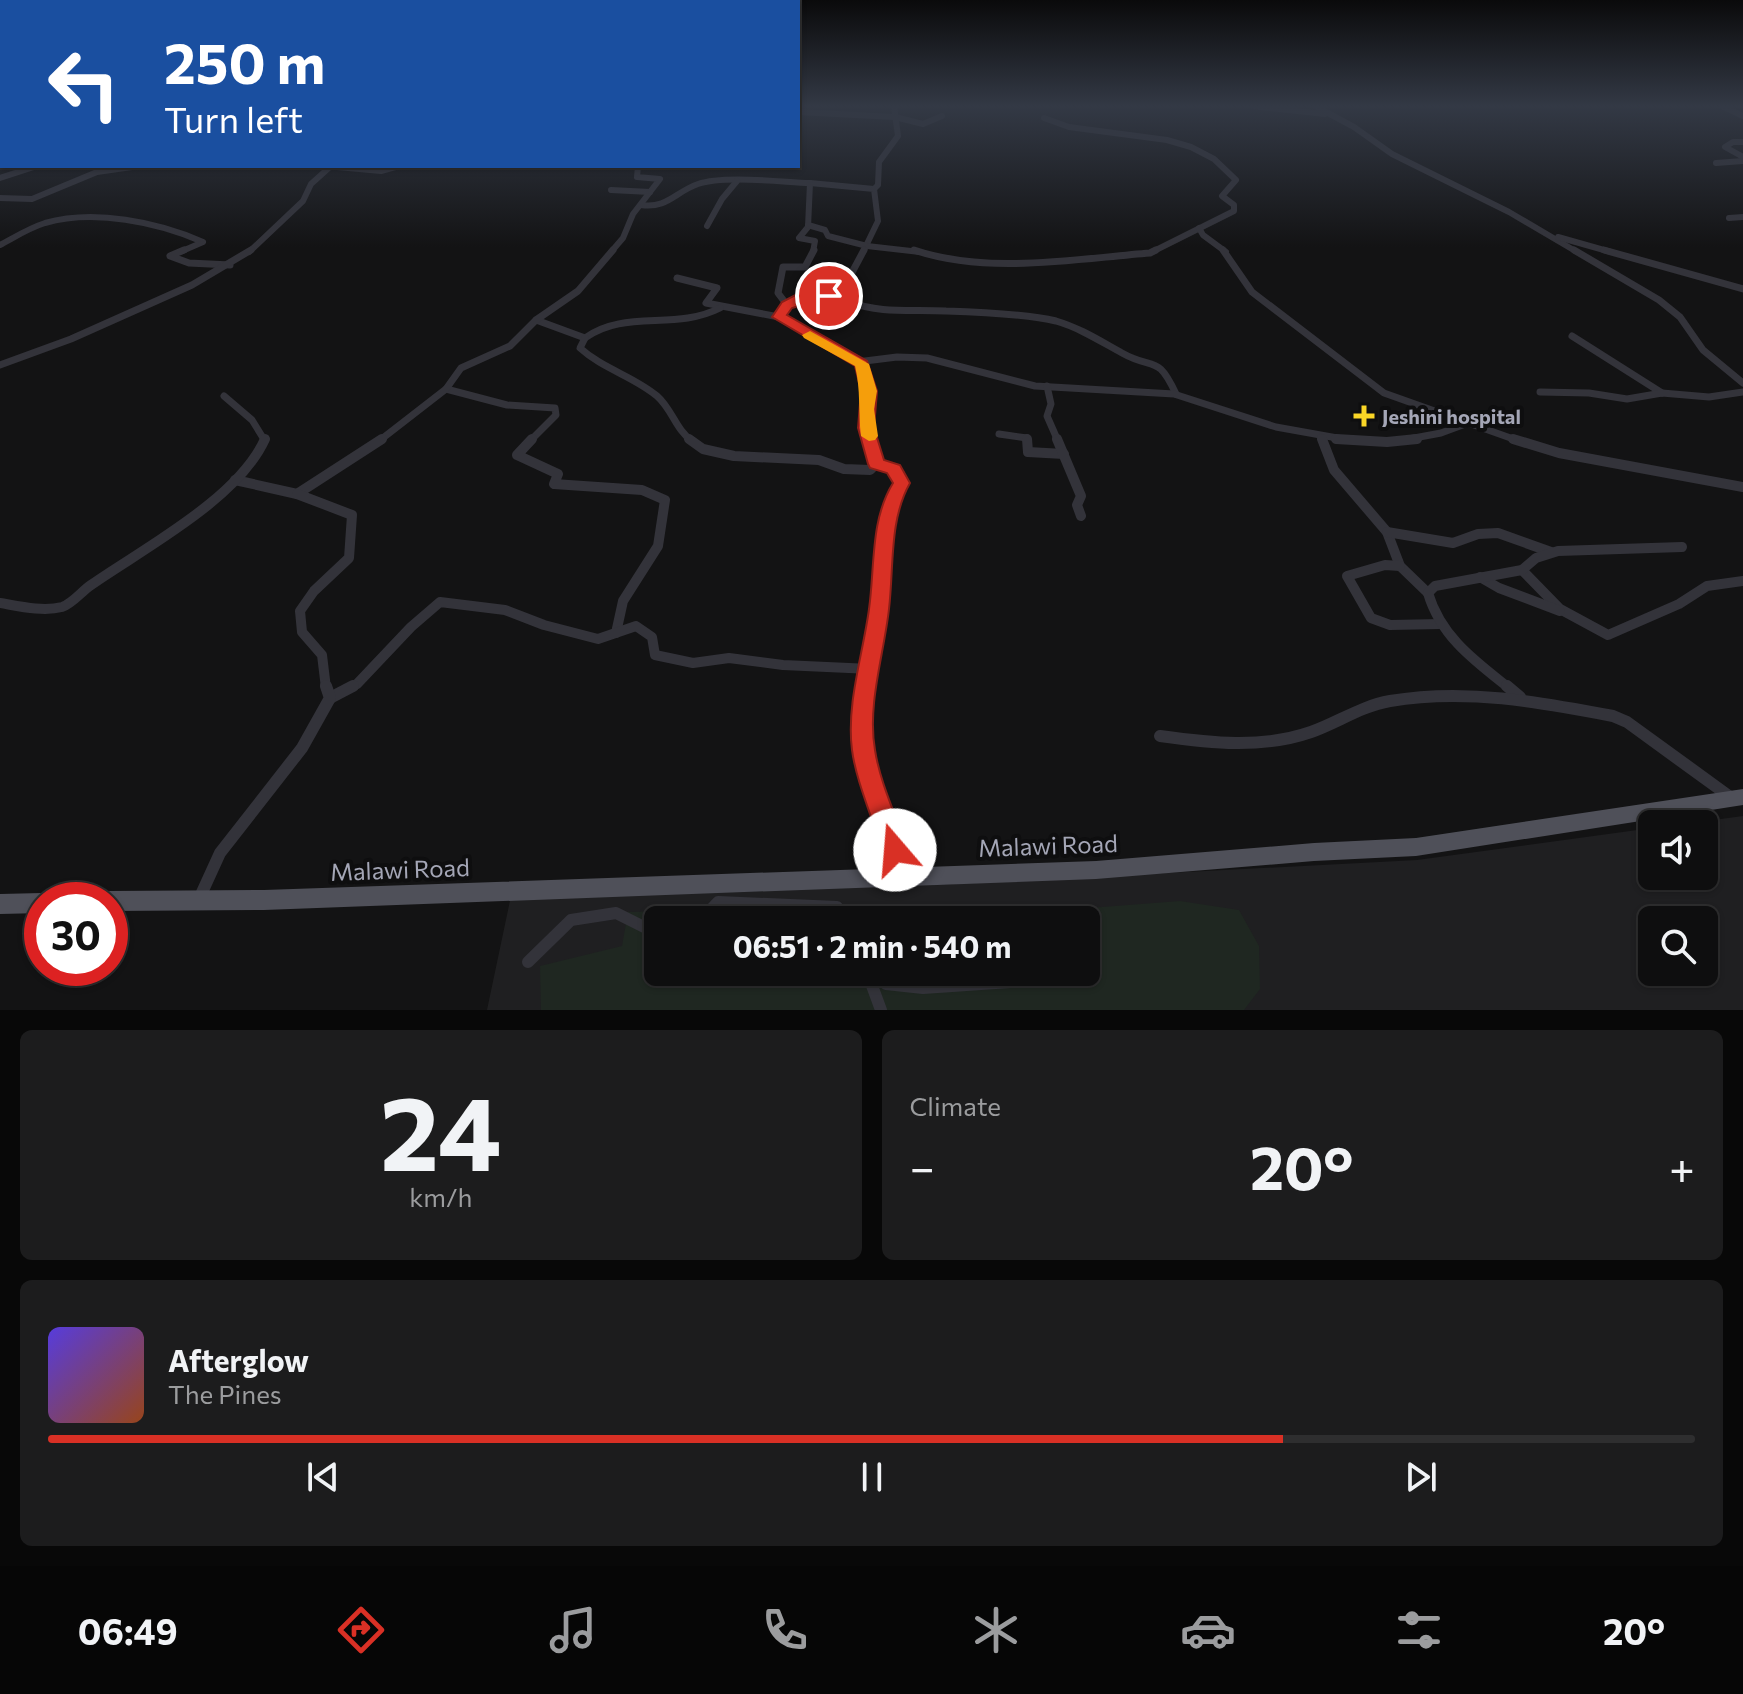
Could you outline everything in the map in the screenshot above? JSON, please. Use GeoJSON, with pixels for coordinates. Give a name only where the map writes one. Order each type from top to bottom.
{"type":"FeatureCollection","features":[{"type":"Feature","properties":{"kind":"main road","name":"Malawi Road"},"geometry":{"type":"LineString","coordinates":[[128,901],[264,900],[1096,870],[1416,847],[1738,798]]}},
{"type":"Feature","properties":{"kind":"main road"},"geometry":{"type":"LineString","coordinates":[[0,904],[24,903]]}},
{"type":"Feature","properties":{"kind":"street"},"geometry":{"type":"LineString","coordinates":[[874,189],[878,185],[879,162],[885,153]]}},
{"type":"Feature","properties":{"kind":"street"},"geometry":{"type":"LineString","coordinates":[[808,225],[825,230],[828,236],[867,246],[915,250],[942,260],[1009,264],[1150,253],[1234,211],[1234,205],[1222,196],[1236,180],[1217,159],[1205,153]]}},
{"type":"Feature","properties":{"kind":"street"},"geometry":{"type":"LineString","coordinates":[[1391,153],[1509,212],[1659,300],[1680,317],[1703,350],[1743,383]]}},
{"type":"Feature","properties":{"kind":"street"},"geometry":{"type":"LineString","coordinates":[[1716,163],[1743,159]]}},
{"type":"Feature","properties":{"kind":"street"},"geometry":{"type":"LineString","coordinates":[[0,178],[31,168]]}},
{"type":"Feature","properties":{"kind":"street"},"geometry":{"type":"LineString","coordinates":[[0,198],[32,199],[97,172],[125,168]]}},
{"type":"Feature","properties":{"kind":"street"},"geometry":{"type":"LineString","coordinates":[[0,365],[71,339],[230,265],[250,251],[303,201],[311,184],[327,168]]}},
{"type":"Feature","properties":{"kind":"street"},"geometry":{"type":"LineString","coordinates":[[341,168],[381,171],[392,168]]}},
{"type":"Feature","properties":{"kind":"street"},"geometry":{"type":"LineString","coordinates":[[297,494],[399,428],[446,389],[461,368],[510,346],[536,320],[578,291],[623,238],[633,214],[660,179],[637,177],[638,168]]}},
{"type":"Feature","properties":{"kind":"street"},"geometry":{"type":"LineString","coordinates":[[641,205],[655,207],[668,203],[683,196],[692,185],[737,181],[874,189]]}},
{"type":"Feature","properties":{"kind":"street"},"geometry":{"type":"LineString","coordinates":[[707,226],[722,199],[737,181]]}},
{"type":"Feature","properties":{"kind":"street"},"geometry":{"type":"LineString","coordinates":[[787,305],[778,293],[778,280],[783,267],[805,267],[815,241],[799,238],[808,225],[810,183]]}},
{"type":"Feature","properties":{"kind":"street"},"geometry":{"type":"LineString","coordinates":[[850,302],[845,290],[849,272],[867,246],[879,219],[874,189]]}},
{"type":"Feature","properties":{"kind":"street"},"geometry":{"type":"LineString","coordinates":[[611,190],[650,192]]}},
{"type":"Feature","properties":{"kind":"street"},"geometry":{"type":"LineString","coordinates":[[1729,218],[1743,217]]}},
{"type":"Feature","properties":{"kind":"street"},"geometry":{"type":"LineString","coordinates":[[0,245],[48,222],[70,219],[129,222],[181,233],[203,242],[170,256],[189,263],[230,265]]}},
{"type":"Feature","properties":{"kind":"street"},"geometry":{"type":"LineString","coordinates":[[1199,228],[1203,235],[1226,252],[1252,292],[1384,393],[1559,453],[1743,487]]}},
{"type":"Feature","properties":{"kind":"street"},"geometry":{"type":"LineString","coordinates":[[1544,233],[1743,289]]}},
{"type":"Feature","properties":{"kind":"street"},"geometry":{"type":"LineString","coordinates":[[677,278],[717,288],[704,301],[720,308],[779,317],[862,364],[869,391],[866,428],[876,464]]}},
{"type":"Feature","properties":{"kind":"street"},"geometry":{"type":"LineString","coordinates":[[779,317],[787,305],[808,294],[850,302],[868,309],[949,311],[1055,321],[1096,337],[1125,355],[1157,364],[1165,370],[1176,394]]}},
{"type":"Feature","properties":{"kind":"street"},"geometry":{"type":"LineString","coordinates":[[720,308],[704,318],[689,321],[605,325],[585,338],[580,348],[598,364],[630,378],[658,397],[674,417],[682,434],[703,449],[734,456],[819,460],[844,469],[870,470],[876,464]]}},
{"type":"Feature","properties":{"kind":"street"},"geometry":{"type":"LineString","coordinates":[[536,320],[585,338]]}},
{"type":"Feature","properties":{"kind":"street"},"geometry":{"type":"LineString","coordinates":[[1572,336],[1662,393]]}},
{"type":"Feature","properties":{"kind":"street"},"geometry":{"type":"LineString","coordinates":[[857,362],[913,357],[1047,386],[1108,387],[1176,394],[1247,420],[1321,437],[1390,445],[1448,433],[1468,423]]}},
{"type":"Feature","properties":{"kind":"street"},"geometry":{"type":"LineString","coordinates":[[1047,386],[1051,404],[1047,416],[1081,496],[1077,505],[1081,516]]}},
{"type":"Feature","properties":{"kind":"street"},"geometry":{"type":"LineString","coordinates":[[446,389],[507,405],[555,408],[556,415],[545,429],[517,455],[558,474],[554,484],[572,489],[655,492],[665,500],[658,546],[623,601],[616,633]]}},
{"type":"Feature","properties":{"kind":"street"},"geometry":{"type":"LineString","coordinates":[[1540,392],[1589,393],[1627,399],[1662,393],[1709,397],[1743,392]]}},
{"type":"Feature","properties":{"kind":"street"},"geometry":{"type":"LineString","coordinates":[[0,603],[28,608],[63,607],[143,551],[153,549],[235,480],[249,467],[266,440],[252,420],[224,396]]}},
{"type":"Feature","properties":{"kind":"street"},"geometry":{"type":"LineString","coordinates":[[999,434],[1027,438],[1028,452],[1064,454]]}},
{"type":"Feature","properties":{"kind":"street"},"geometry":{"type":"LineString","coordinates":[[1321,437],[1334,470],[1387,532],[1400,566],[1428,593],[1431,608],[1441,624],[1458,645],[1520,697]]}},
{"type":"Feature","properties":{"kind":"street"},"geometry":{"type":"LineString","coordinates":[[876,464],[894,469],[902,483],[893,497],[885,532],[871,669],[863,710],[863,750],[903,875]]}},
{"type":"Feature","properties":{"kind":"street"},"geometry":{"type":"LineString","coordinates":[[235,480],[297,494],[352,515],[349,558],[303,603],[298,616],[302,631],[322,653],[325,690],[330,698]]}},
{"type":"Feature","properties":{"kind":"street"},"geometry":{"type":"LineString","coordinates":[[1387,532],[1453,543],[1478,534],[1498,533],[1551,552],[1682,547]]}},
{"type":"Feature","properties":{"kind":"street"},"geometry":{"type":"LineString","coordinates":[[1428,593],[1435,586],[1522,570],[1551,552]]}},
{"type":"Feature","properties":{"kind":"street"},"geometry":{"type":"LineString","coordinates":[[1400,566],[1385,565],[1351,573],[1347,576],[1348,582],[1371,618],[1381,623],[1441,624]]}},
{"type":"Feature","properties":{"kind":"street"},"geometry":{"type":"LineString","coordinates":[[1522,570],[1532,584],[1567,613],[1600,633],[1614,634],[1658,611],[1679,604],[1707,586],[1743,581]]}},
{"type":"Feature","properties":{"kind":"street"},"geometry":{"type":"LineString","coordinates":[[1480,577],[1499,588],[1567,613]]}},
{"type":"Feature","properties":{"kind":"street"},"geometry":{"type":"LineString","coordinates":[[199,899],[220,853],[250,812],[288,769],[330,698],[357,684],[411,627],[440,602],[505,610],[544,625],[598,639],[636,626],[652,637],[655,655],[693,663],[729,658],[783,665],[871,669]]}},
{"type":"Feature","properties":{"kind":"street"},"geometry":{"type":"LineString","coordinates":[[1160,736],[1234,743],[1307,734],[1388,701],[1484,695],[1520,697],[1613,716],[1627,722],[1738,798]]}},
{"type":"Feature","properties":{"kind":"street"},"geometry":{"type":"LineString","coordinates":[[713,906],[718,902],[813,906]]}},
{"type":"Feature","properties":{"kind":"street"},"geometry":{"type":"LineString","coordinates":[[528,962],[571,920],[616,913],[644,927]]}},
{"type":"Feature","properties":{"kind":"street"},"geometry":{"type":"LineString","coordinates":[[873,986],[881,1010]]}},
{"type":"Feature","properties":{"kind":"street"},"geometry":{"type":"LineString","coordinates":[[904,986],[952,986]]}},
{"type":"Feature","properties":{"kind":"shaded area"},"geometry":{"type":"Polygon","coordinates":[[[1743,816],[1743,1010],[487,1010],[511,896],[939,885],[1417,860],[1638,830],[1638,890],[1718,890],[1718,819],[1743,816]]]}},
{"type":"Feature","properties":{"kind":"shaded area"},"geometry":{"type":"Polygon","coordinates":[[[1180,901],[1239,910],[1259,946],[1260,989],[1244,1010],[541,1010],[540,966],[622,946],[628,912],[644,912],[644,986],[1100,986],[1100,907],[1180,901]]]}},
{"type":"Feature","properties":{"kind":"slow traffic"},"geometry":{"type":"LineString","coordinates":[[810,335],[862,364],[869,391],[866,428],[869,436]]}},
{"type":"Feature","properties":{"kind":"place","name":"Jeshini hospital"},"geometry":{"type":"Point","coordinates":[1364,416]}},
{"type":"Feature","properties":{"kind":"route"},"geometry":{"type":"LineString","coordinates":[[829,296],[805,294],[802,299],[787,305],[779,317],[862,364],[869,391],[866,428],[876,464],[894,469],[902,483],[893,497],[885,532],[879,608],[863,710],[863,750],[895,850]]}}]}
